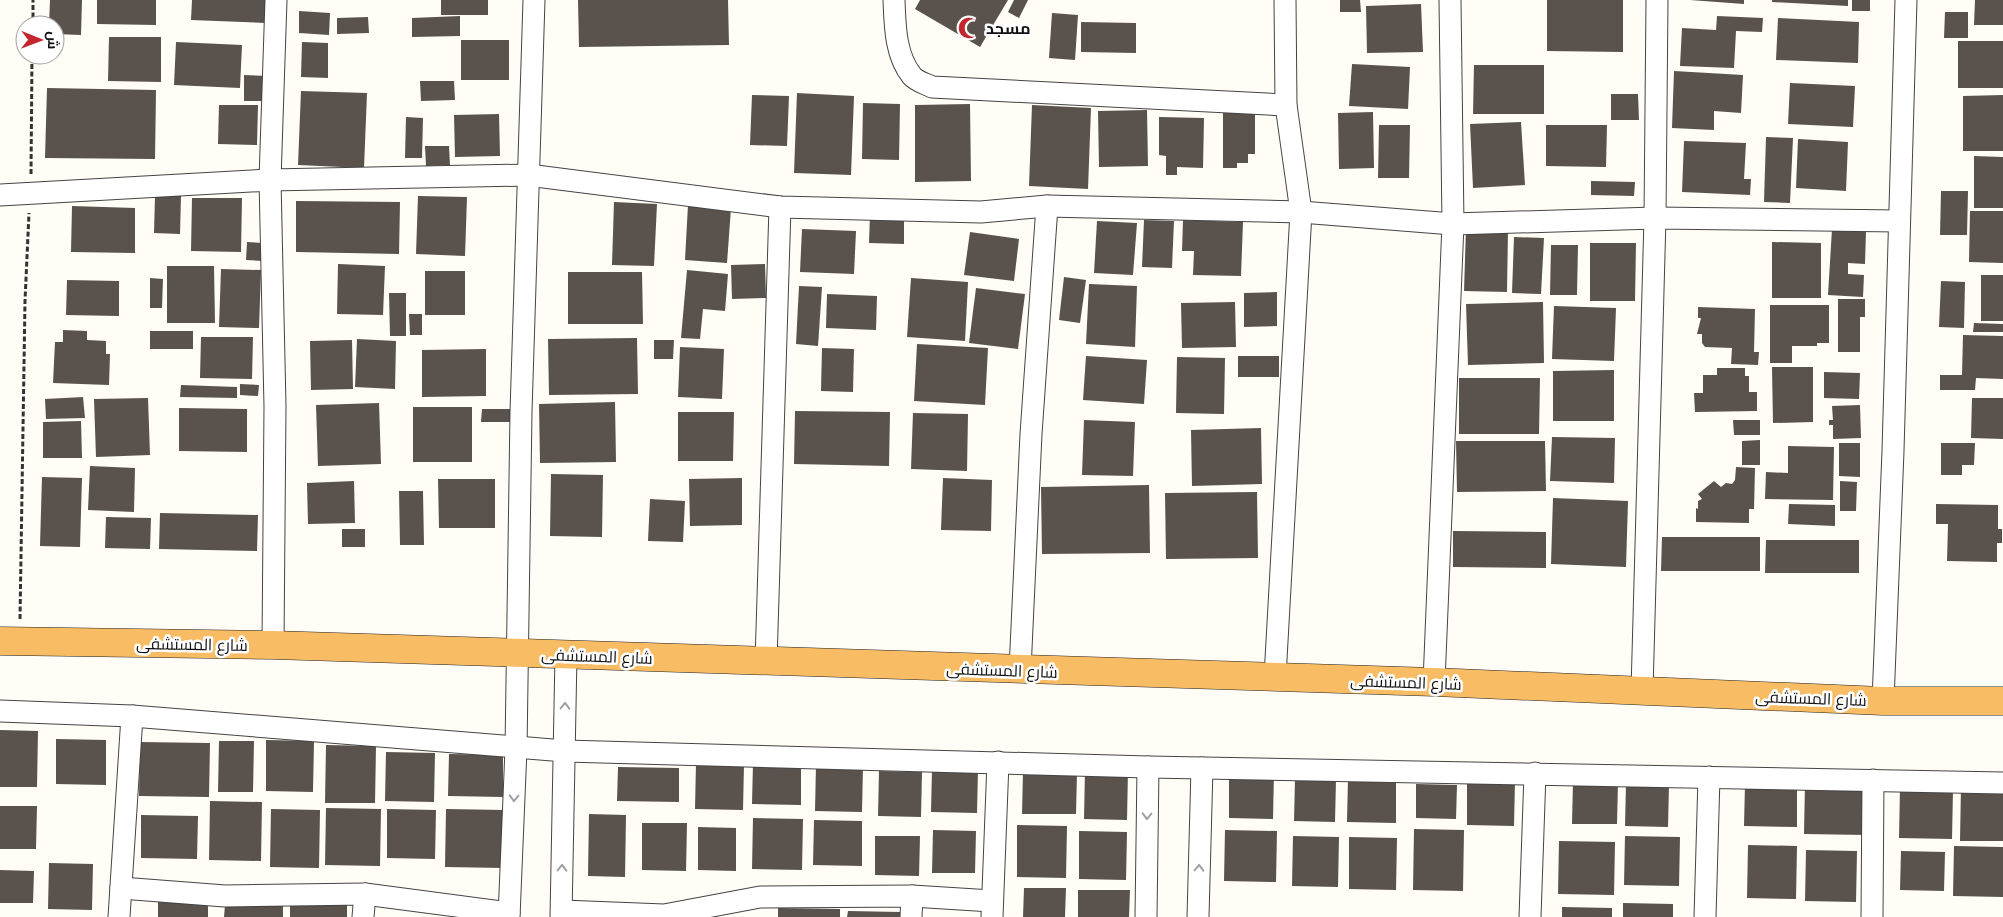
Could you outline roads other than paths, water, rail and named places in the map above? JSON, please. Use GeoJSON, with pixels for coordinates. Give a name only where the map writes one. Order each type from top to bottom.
{"type":"FeatureCollection","features":[{"type":"Feature","properties":{"kind":"highway","name":"شارع المستشفى"},"geometry":{"type":"LineString","coordinates":[[10,641],[273,645],[1434,682],[1883,701],[2003,701]]}},
{"type":"Feature","properties":{"kind":"street"},"geometry":{"type":"LineString","coordinates":[[273,645],[275,406],[270,180],[276,0]]}},
{"type":"Feature","properties":{"kind":"street"},"geometry":{"type":"LineString","coordinates":[[120,888],[225,896],[365,894],[509,915],[516,749],[528,175],[534,0]]}},
{"type":"Feature","properties":{"kind":"street"},"geometry":{"type":"LineString","coordinates":[[894,0],[896,30],[902,60],[913,77],[932,87],[1286,105]]}},
{"type":"Feature","properties":{"kind":"street"},"geometry":{"type":"LineString","coordinates":[[1275,677],[1301,212],[1286,105],[1284,0]]}},
{"type":"Feature","properties":{"kind":"street"},"geometry":{"type":"LineString","coordinates":[[1434,682],[1453,224],[1450,0]]}},
{"type":"Feature","properties":{"kind":"street"},"geometry":{"type":"LineString","coordinates":[[1642,691],[1655,218],[1657,0]]}},
{"type":"Feature","properties":{"kind":"street"},"geometry":{"type":"LineString","coordinates":[[1883,701],[1893,451],[1906,0]]}},
{"type":"Feature","properties":{"kind":"street"},"geometry":{"type":"LineString","coordinates":[[0,195],[270,180],[528,175],[780,207],[981,212],[1047,206],[1301,212],[1453,224],[1655,218],[1899,221]]}},
{"type":"Feature","properties":{"kind":"street"},"geometry":{"type":"LineString","coordinates":[[1020,670],[1031,434],[1047,206]]}},
{"type":"Feature","properties":{"kind":"street"},"geometry":{"type":"LineString","coordinates":[[766,662],[780,207]]}},
{"type":"Feature","properties":{"kind":"street"},"geometry":{"type":"LineString","coordinates":[[566,655],[562,914],[664,915],[912,896],[992,909],[998,762]]}},
{"type":"Feature","properties":{"kind":"street"},"geometry":{"type":"LineString","coordinates":[[0,711],[132,716],[516,749],[565,751],[1148,767],[2003,783]]}},
{"type":"Feature","properties":{"kind":"street"},"geometry":{"type":"LineString","coordinates":[[119,917],[132,716]]}},
{"type":"Feature","properties":{"kind":"street"},"geometry":{"type":"LineString","coordinates":[[1146,917],[1148,767]]}},
{"type":"Feature","properties":{"kind":"street"},"geometry":{"type":"LineString","coordinates":[[1198,917],[1202,768]]}},
{"type":"Feature","properties":{"kind":"street"},"geometry":{"type":"LineString","coordinates":[[1530,917],[1536,773]]}},
{"type":"Feature","properties":{"kind":"street"},"geometry":{"type":"LineString","coordinates":[[1706,917],[1709,777]]}},
{"type":"Feature","properties":{"kind":"street"},"geometry":{"type":"LineString","coordinates":[[1872,917],[1874,780]]}},
{"type":"Feature","properties":{"kind":"street"},"geometry":{"type":"LineString","coordinates":[[363,917],[365,894]]}},
{"type":"Feature","properties":{"kind":"street"},"geometry":{"type":"LineString","coordinates":[[911,917],[912,896]]}},
{"type":"Feature","properties":{"kind":"place","name":"مسجد"},"geometry":{"type":"Point","coordinates":[969,28]}}]}
